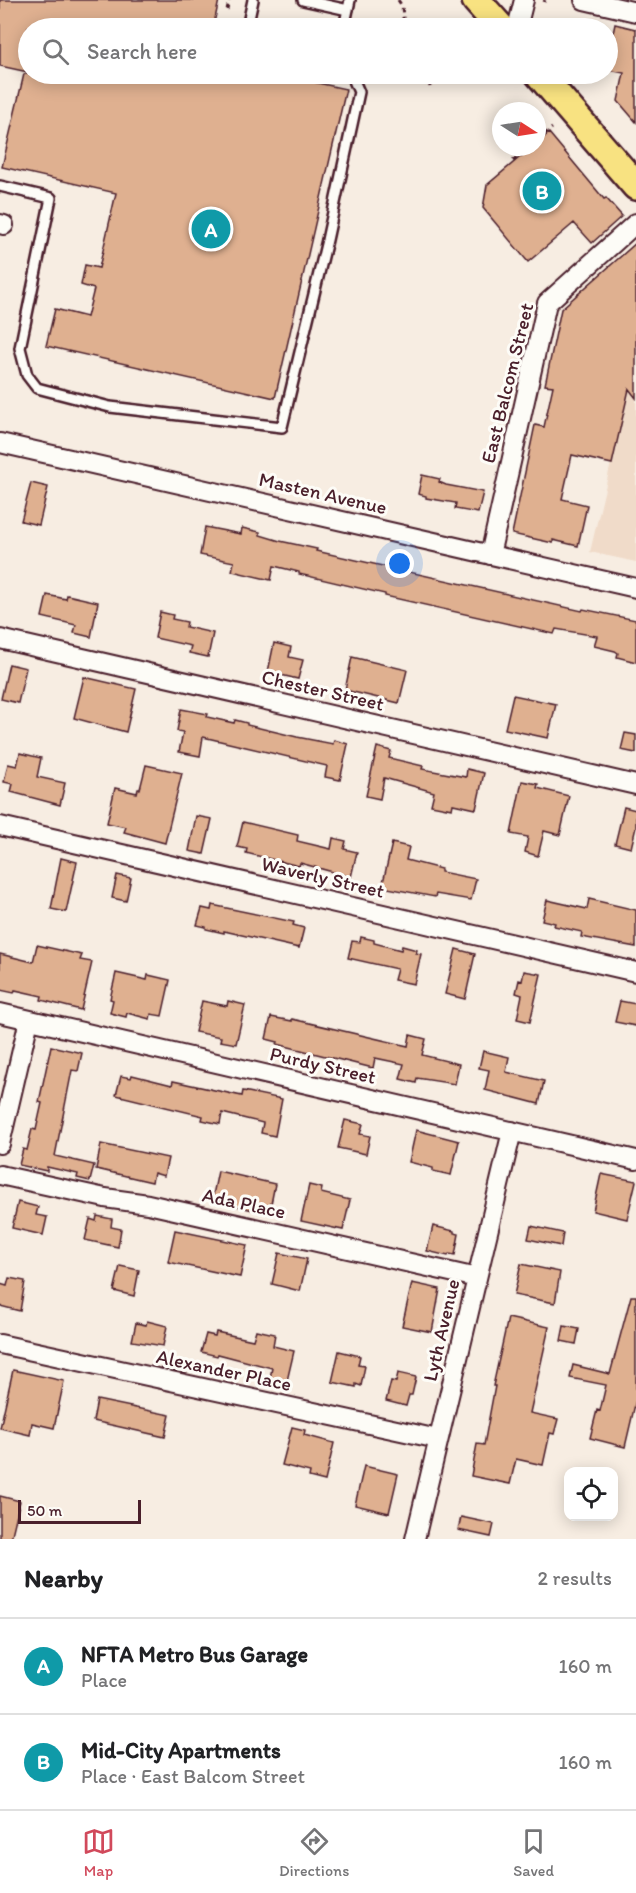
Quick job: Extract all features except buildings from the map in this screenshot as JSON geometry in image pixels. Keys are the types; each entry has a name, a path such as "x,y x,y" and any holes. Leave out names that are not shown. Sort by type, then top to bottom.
{"main road":[{"path":"476,0 492,18"},
{"path":"548,84 636,186"}],"street":[{"path":"520,18 524,0"},
{"path":"584,0 626,6"},
{"name":"East Balcom Street","path":"490,555 547,303 636,223"},
{"name":"Masten Avenue","path":"0,443 636,588"},
{"name":"Chester Street","path":"0,639 636,785"},
{"name":"Waverly Street","path":"0,826 636,972"},
{"name":"Purdy Street","path":"0,1013 636,1160"},
{"path":"0,1144 29,1020"},
{"name":"Lyth Avenue","path":"415,1539 512,1131"},
{"name":"Ada Place","path":"0,1175 105,1198 148,1204 477,1278"},
{"name":"Alexander Place","path":"0,1344 438,1439"}],"lane":[{"path":"250,18 254,0"},
{"path":"303,0 349,5"},
{"path":"0,186 51,198 20,348 27,375 37,388 110,406 282,427 327,240 359,92 356,84"}],"path":[{"path":"227,10 229,0"},
{"path":"398,0 402,6 403,18"},
{"path":"546,133 552,128"},
{"path":"513,161 518,156"}],"shaded area":[{"path":"636,381 636,562 590,552 629,387"}],"place":[{"name":"Mid-City Apartments","path":"542,191"},
{"name":"NFTA Metro Bus Garage","path":"211,229"}]}
